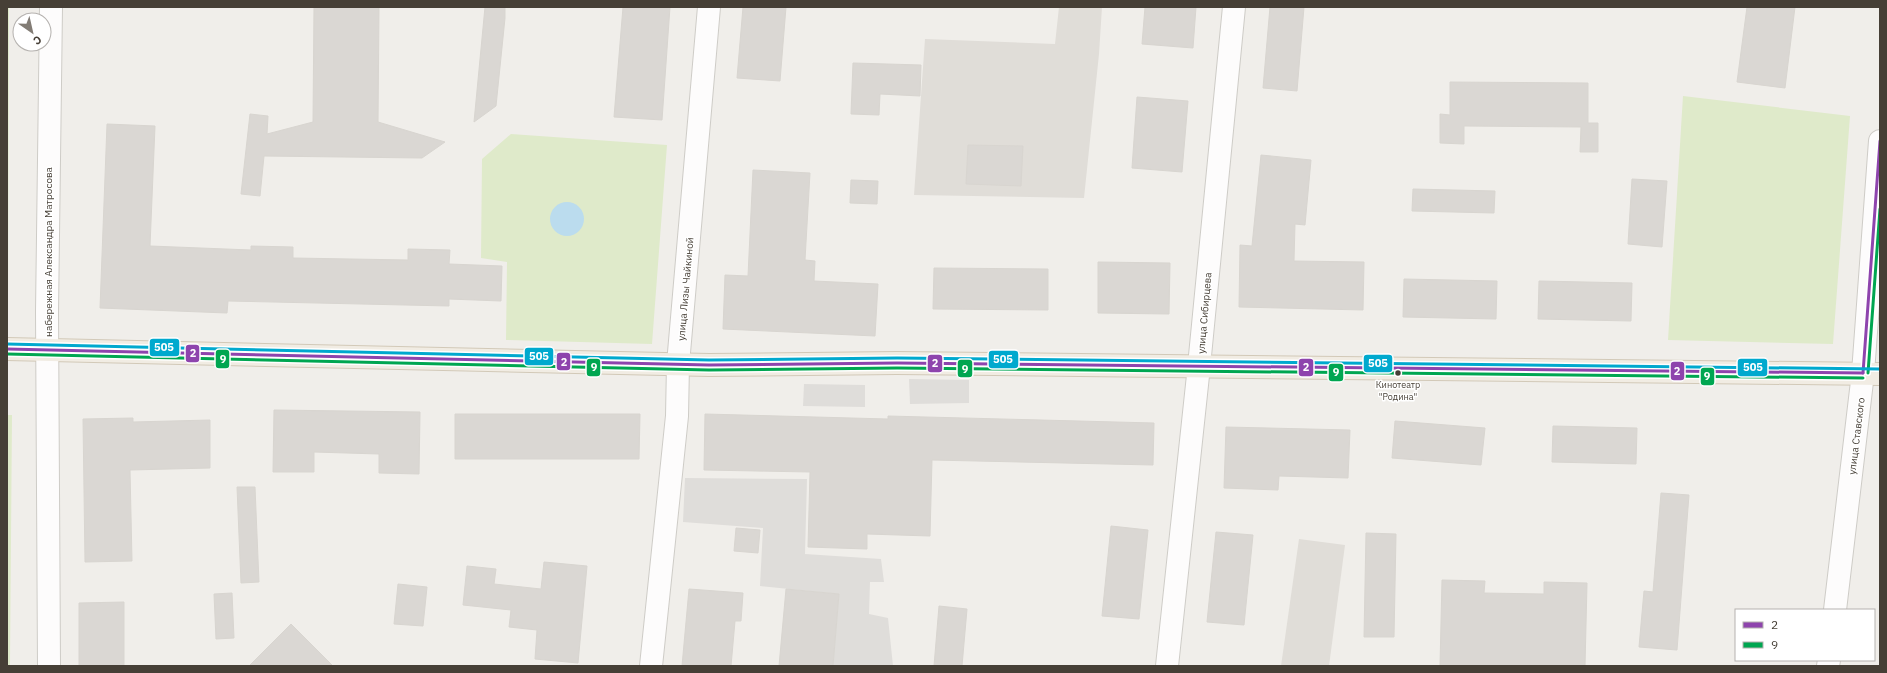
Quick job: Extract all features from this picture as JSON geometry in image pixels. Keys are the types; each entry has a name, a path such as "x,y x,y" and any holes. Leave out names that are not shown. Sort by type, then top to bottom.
{"main road":[{"path":"7,349 678,364 897,363 1872,373"}],"street":[{"name":"набережная Александра Матросова","path":"49,666 48,349 51,7"},
{"name":"улица Лизы Чайкиной","path":"651,666 677,416 678,364 709,7"},
{"name":"улица Сибирцева","path":"1167,666 1199,366 1234,7"},
{"name":"улица Ставского","path":"1835,609 1872,373 1880,141"}],"shaded area":[{"path":"1059,7 1102,7 1099,54 1084,198 914,195 925,39 1055,44"},
{"path":"909,379 969,380 969,403 910,404"},
{"path":"804,384 865,385 865,407 803,406"},
{"path":"685,478 807,479 805,554 881,559 884,582 870,582 869,614 888,618 893,666 833,666 839,594 760,586 763,528 683,522"},
{"path":"1299,539 1345,545 1329,666 1281,666"}],"green space":[{"path":"7,7 9,7 8,321 7,321"},
{"path":"1683,96 1850,116 1833,344 1668,340"},
{"path":"511,134 667,145 652,344 506,340 507,262 481,258 482,159"},
{"path":"7,415 12,415 10,666 7,666"}],"water":[{"path":"564,202 570,202 574,203 581,209 584,219 583,226 577,233 570,236 564,236 560,235 553,229 550,222 550,216 551,212 557,205"}],"building":[{"path":"314,7 379,7 378,122 445,142 422,158 264,156 260,196 241,194 250,114 268,116 267,134 313,122"},
{"path":"485,7 505,7 505,18 496,106 474,122"},
{"path":"623,7 670,7 662,120 614,117"},
{"path":"743,7 786,7 780,81 737,78"},
{"path":"1145,7 1196,7 1193,48 1142,44"},
{"path":"1270,7 1304,7 1297,91 1263,88"},
{"path":"1747,7 1795,7 1785,88 1737,82"},
{"path":"853,63 921,65 920,96 880,94 879,115 851,114"},
{"path":"1450,82 1588,83 1588,123 1598,123 1598,152 1580,152 1581,127 1464,126 1464,144 1440,143 1440,114 1450,115"},
{"path":"1137,97 1188,101 1182,172 1132,168"},
{"path":"107,124 155,126 150,246 251,250 251,246 293,247 293,258 408,260 408,249 450,250 449,264 502,266 501,301 449,299 449,306 228,301 227,313 100,308"},
{"path":"968,145 1023,146 1021,186 966,184"},
{"path":"1261,155 1311,160 1305,225 1295,224 1294,261 1364,262 1363,310 1239,307 1240,245 1252,246"},
{"path":"753,170 810,173 805,260 815,261 814,281 878,284 875,336 723,329 725,275 748,276"},
{"path":"1632,179 1667,181 1662,247 1628,244"},
{"path":"851,180 878,181 877,204 850,203"},
{"path":"1413,189 1495,191 1494,213 1412,211"},
{"path":"1098,262 1170,263 1169,314 1098,313"},
{"path":"934,268 1048,269 1048,310 933,309"},
{"path":"1404,279 1497,281 1496,319 1403,317"},
{"path":"1539,281 1632,283 1631,321 1538,319"},
{"path":"274,410 420,412 419,474 379,473 379,454 314,452 314,472 273,472"},
{"path":"455,414 640,414 639,459 455,459"},
{"path":"705,414 888,419 888,416 1154,423 1153,465 932,460 930,536 867,534 867,549 808,547 810,472 704,470"},
{"path":"133,418 133,422 210,420 210,468 130,470 132,561 85,562 83,419"},
{"path":"1395,421 1485,428 1481,465 1392,458"},
{"path":"1553,426 1637,428 1636,464 1552,462"},
{"path":"1226,427 1350,430 1348,478 1279,476 1278,490 1224,488"},
{"path":"237,487 255,487 259,582 241,583"},
{"path":"1661,493 1689,495 1677,650 1639,647 1644,591 1653,592"},
{"path":"1111,526 1148,530 1139,619 1102,616"},
{"path":"736,528 760,530 758,553 734,551"},
{"path":"1216,532 1253,535 1244,625 1207,622"},
{"path":"1366,533 1396,534 1394,637 1364,637"},
{"path":"544,562 587,566 578,663 535,659 537,630 509,627 511,610 463,605 467,566 496,569 494,584 541,589"},
{"path":"1442,580 1485,581 1484,593 1544,594 1544,582 1587,583 1585,666 1440,666"},
{"path":"398,584 427,587 423,626 394,624"},
{"path":"689,589 743,593 741,621 735,621 731,666 682,666"},
{"path":"786,589 839,594 833,666 779,666"},
{"path":"232,593 234,638 216,639 214,594"},
{"path":"124,602 124,666 79,666 79,603"},
{"path":"939,606 967,609 962,666 934,666"},
{"path":"291,624 333,666 249,666"}],"transit line":[{"name":"2","path":"1863,373 1880,141"},
{"name":"9","path":"1868,373 1880,209"},
{"name":"505","path":"7,344 709,360 897,358 1880,369"},
{"name":"2","path":"7,349 709,365 897,363 1863,373"},
{"name":"9","path":"7,354 709,370 897,368 1863,378"}],"place":[{"name":"Кинотеатр \"Родина\"","path":"1398,373"}]}
